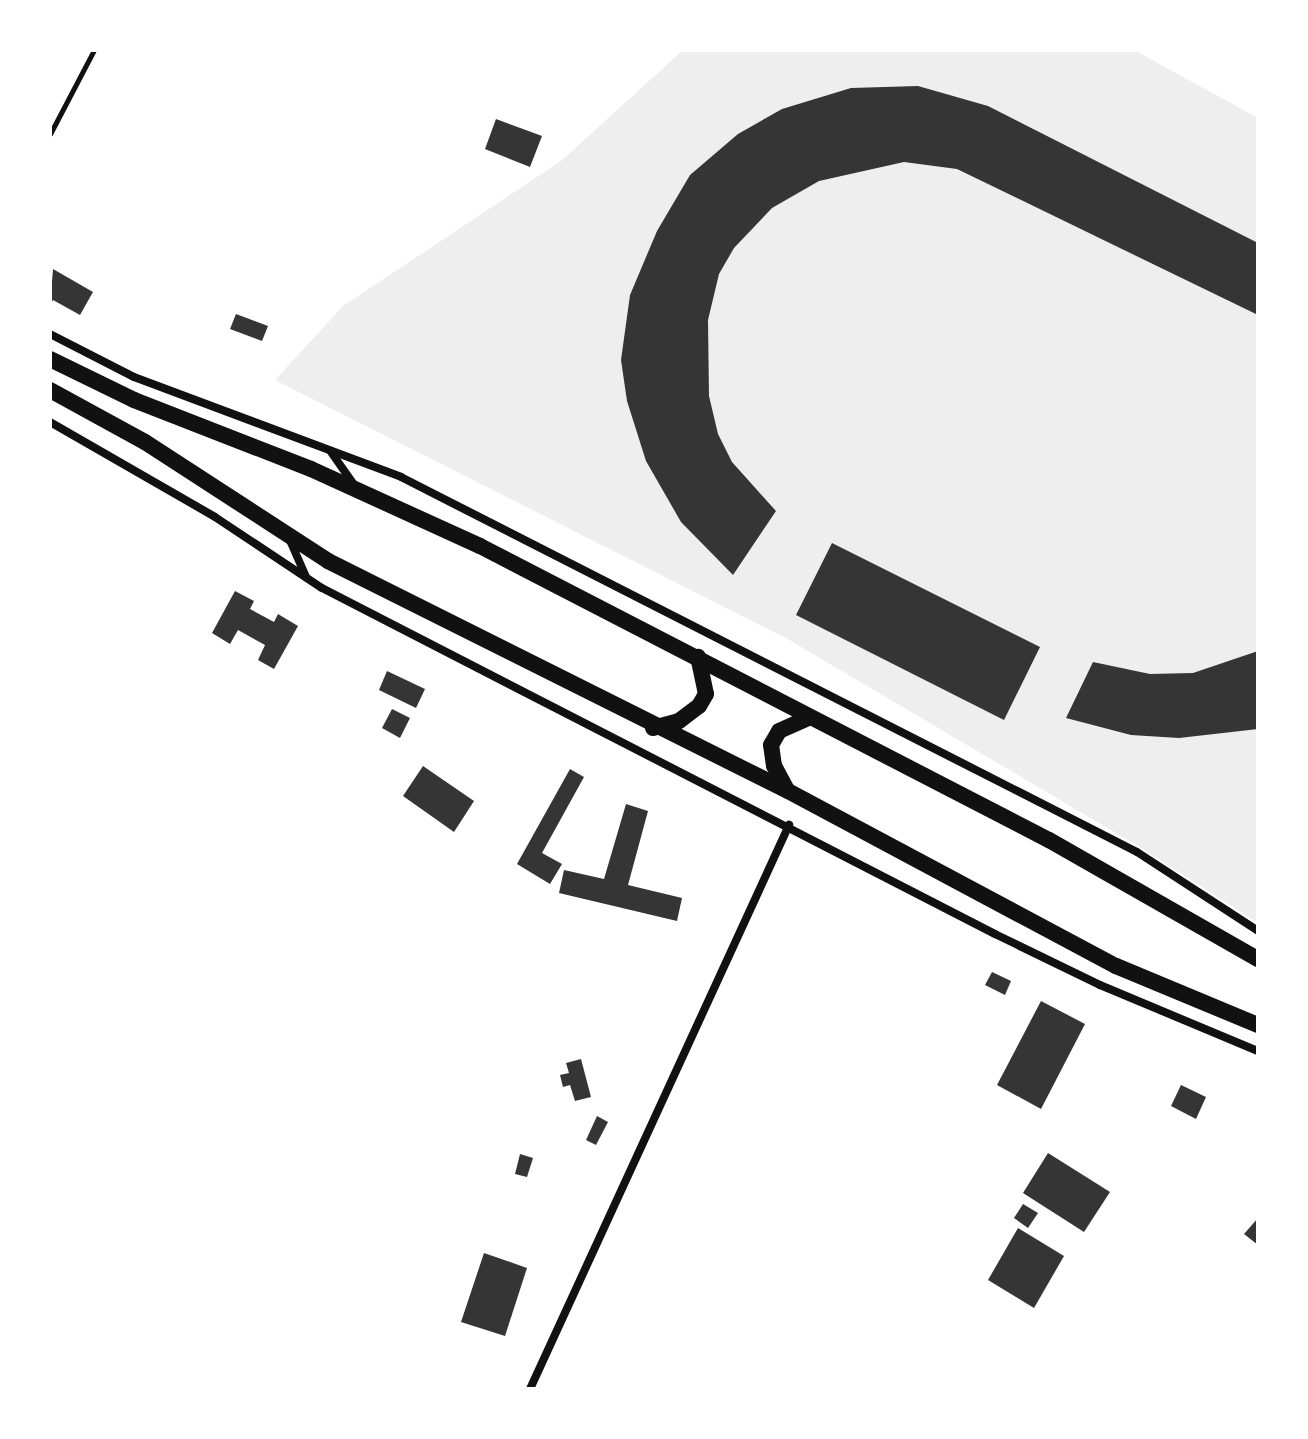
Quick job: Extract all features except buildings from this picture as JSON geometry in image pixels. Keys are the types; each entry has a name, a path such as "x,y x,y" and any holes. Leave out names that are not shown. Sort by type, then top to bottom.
{"highway":[{"path":"50,359 134,400 357,489 698,657 1049,840 1258,959"},
{"path":"50,390 145,442 328,561 653,728 788,791 1103,960 1258,1025"},
{"path":"653,728 679,721 699,706 706,694 698,657"},
{"path":"788,791 774,766 771,745 779,731 810,717"}],"street":[{"path":"50,334 134,377 401,477 1137,852 1258,931"},
{"path":"50,422 215,517 307,578 1100,985 1258,1051"},
{"path":"331,451 357,489"},
{"path":"288,534 307,578"},
{"path":"530,1389 789,825"}],"lane":[{"path":"50,134 94,50"}],"shaded area":[{"path":"683,50 1134,50 1258,118 1258,923 1138,846 786,638 275,380 343,306 561,161"}]}
